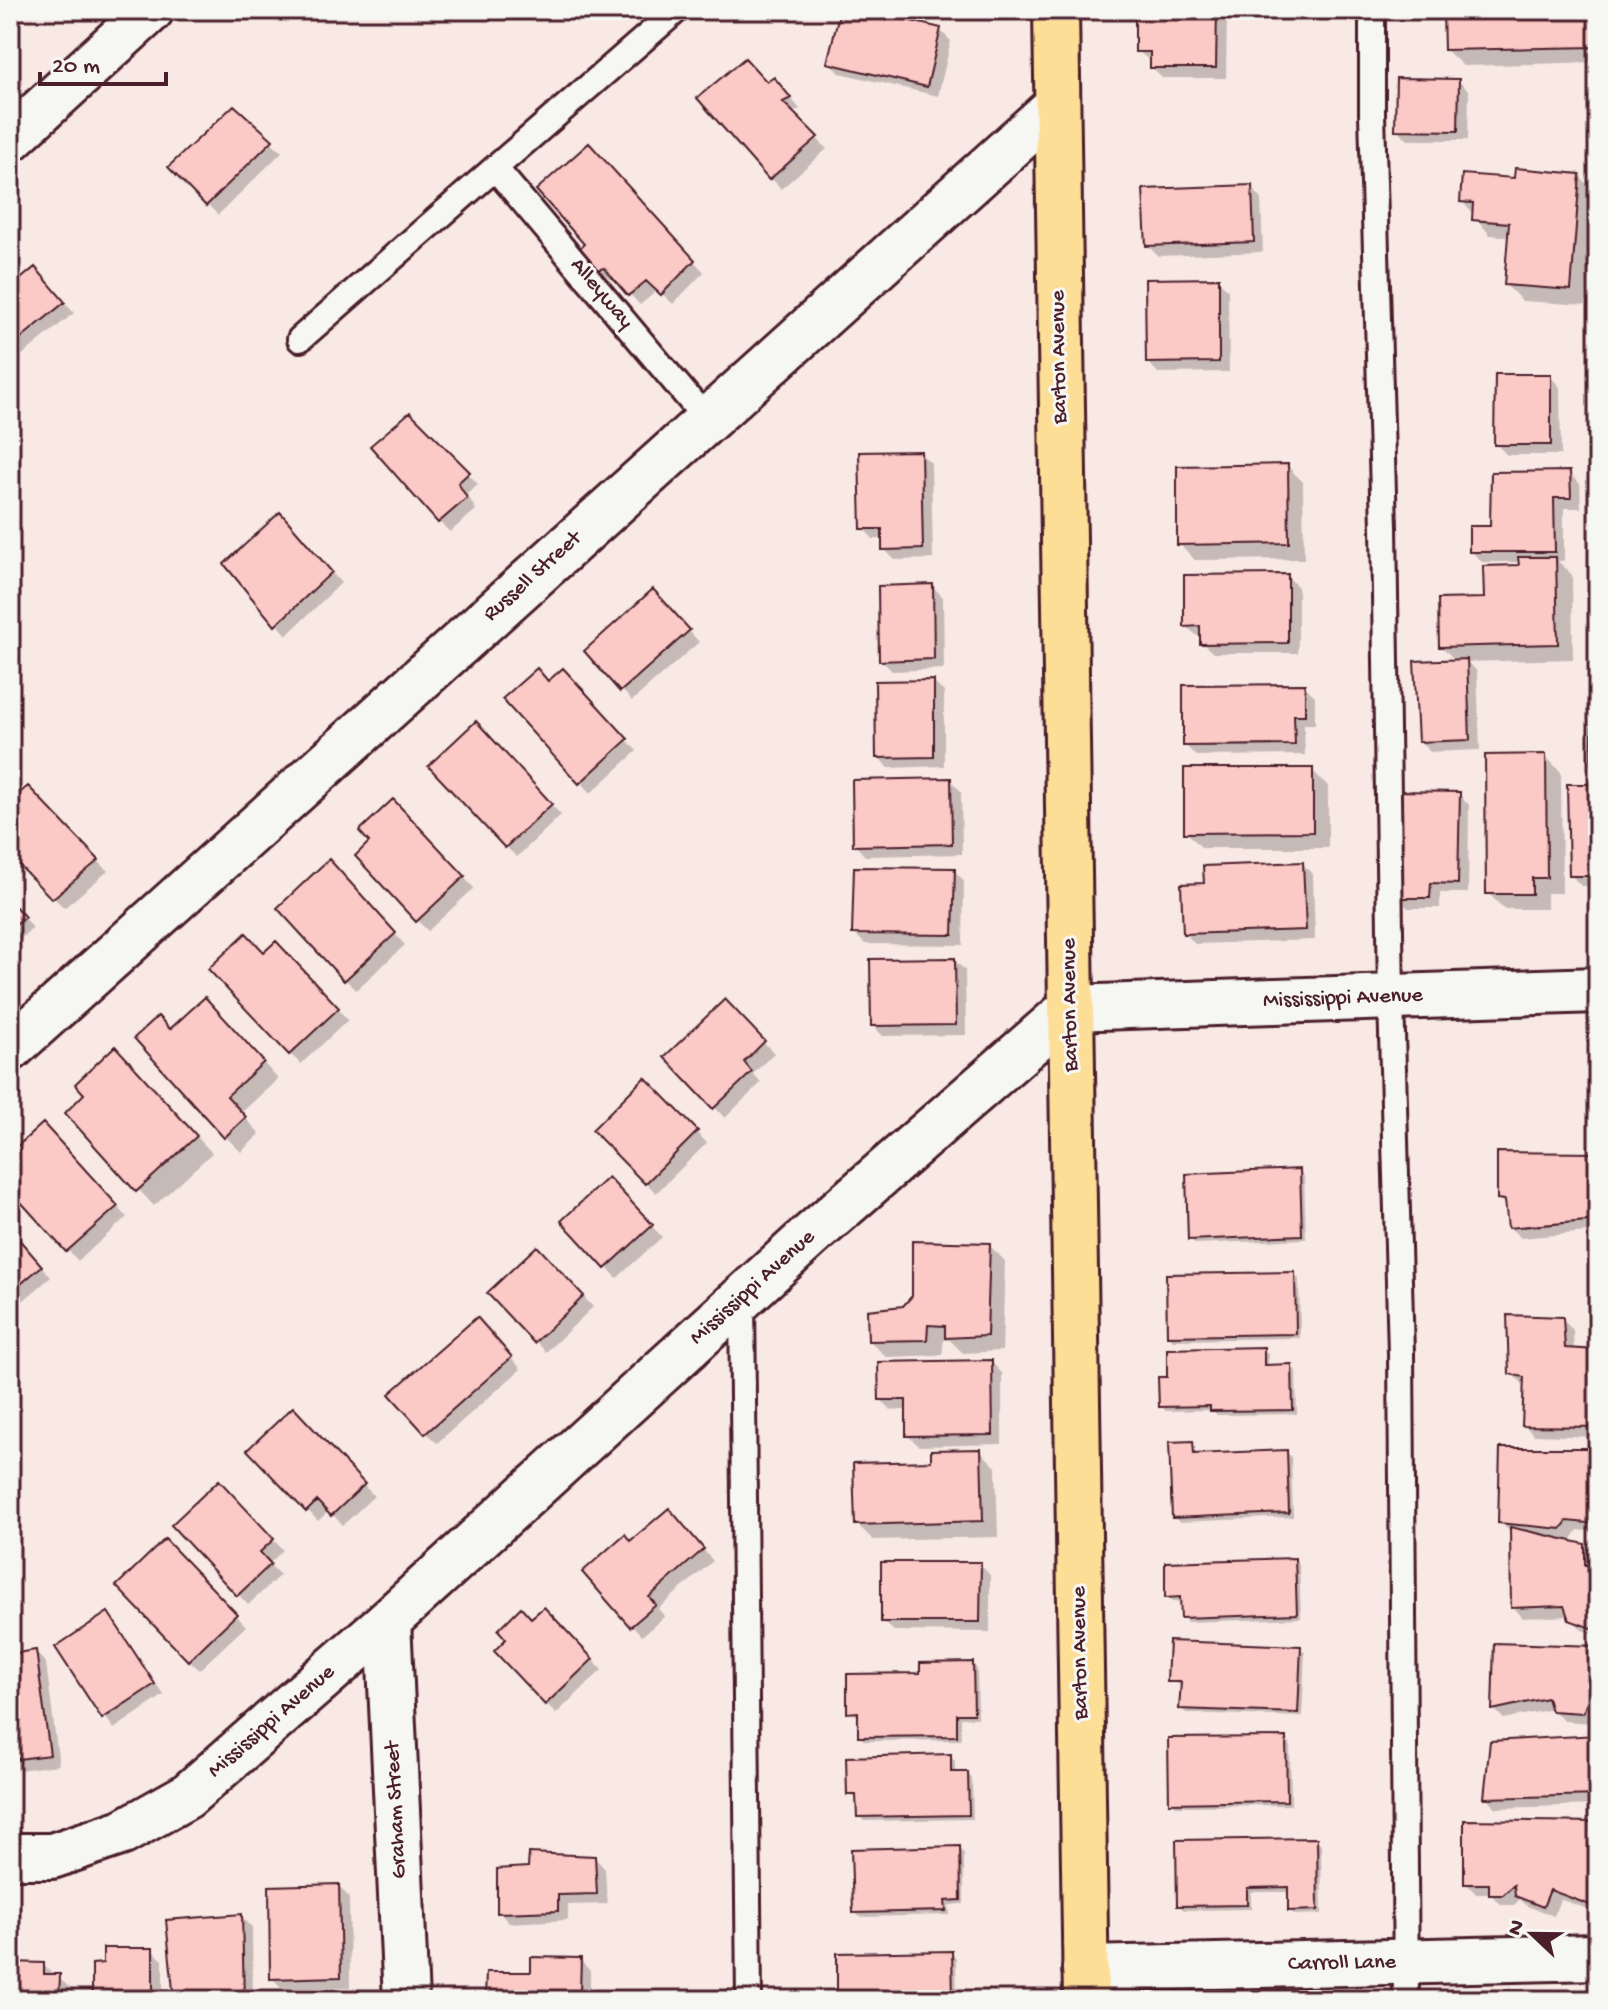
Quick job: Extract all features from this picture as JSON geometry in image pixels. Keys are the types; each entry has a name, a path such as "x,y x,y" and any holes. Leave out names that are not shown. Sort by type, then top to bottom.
{"main road":[{"name":"Barton Avenue","path":"1056,10 1086,1985"}],"street":[{"path":"10,139 151,10"},
{"name":"Russell Street","path":"10,1049 1057,105"},
{"name":"Mississippi Avenue","path":"10,1856 52,1856 123,1832 187,1796 388,1621 742,1299 1071,1008 1598,990"},
{"name":"Graham Street","path":"388,1621 406,2000"},
{"name":"Carroll Lane","path":"1086,1985 1405,1982 1598,1957"}],"lane":[{"path":"300,339 677,10"},
{"path":"1372,10 1401,1353 1405,1982"},
{"name":"Alleyway","path":"495,168 707,420"},
{"path":"742,1299 749,2000"}],"building":[{"path":"840,10 864,10 941,28 927,87 827,63"},
{"path":"1135,10 1217,10 1216,68 1150,68 1150,52 1135,52"},
{"path":"1443,10 1598,10 1598,47 1444,50"},
{"path":"745,58 767,82 774,77 791,98 783,102 818,137 769,180 697,98"},
{"path":"1396,78 1459,79 1458,131 1395,130"},
{"path":"234,105 273,140 206,206 168,167"},
{"path":"589,143 695,260 661,295 646,281 628,296 604,268 597,270 578,250 584,244 536,190"},
{"path":"1515,168 1580,174 1571,290 1504,285 1509,223 1472,220 1473,203 1460,202 1462,174 1514,178"},
{"path":"1252,185 1254,242 1146,246 1143,189"},
{"path":"35,267 65,302 10,347 10,288"},
{"path":"1219,278 1219,362 1146,363 1145,279"},
{"path":"1495,374 1551,374 1551,445 1494,445"},
{"path":"410,412 470,472 458,483 467,498 438,523 370,446"},
{"path":"921,451 923,549 882,550 882,529 861,529 859,452"},
{"path":"1288,464 1289,543 1177,545 1177,466"},
{"path":"1570,471 1571,498 1554,498 1555,552 1469,552 1469,526 1490,526 1491,472"},
{"path":"280,512 332,572 275,626 224,564"},
{"path":"1518,557 1556,557 1558,644 1439,647 1438,599 1484,598 1483,566 1519,565"},
{"path":"1288,574 1288,643 1200,644 1200,626 1184,627 1184,575"},
{"path":"933,584 934,659 879,661 878,586"},
{"path":"653,589 690,630 620,692 584,651"},
{"path":"1467,659 1470,740 1418,742 1414,661"},
{"path":"537,668 548,681 563,668 628,739 579,784 502,699"},
{"path":"934,680 934,757 876,758 875,681"},
{"path":"1305,684 1305,715 1294,715 1295,745 1183,746 1183,685"},
{"path":"1592,718 1598,718 1598,764 1591,764"},
{"path":"476,721 552,804 505,848 428,766"},
{"path":"1546,754 1547,878 1532,878 1532,894 1486,894 1485,755"},
{"path":"1184,768 1313,768 1313,832 1184,833"},
{"path":"951,778 952,844 853,846 852,780"},
{"path":"1567,784 1598,784 1598,891 1596,876 1569,876"},
{"path":"28,786 99,860 52,899 10,856 10,801"},
{"path":"1397,791 1460,792 1458,884 1431,883 1430,898 1396,898"},
{"path":"393,799 465,876 416,922 355,856 369,842 359,831"},
{"path":"329,859 396,933 344,981 277,908"},
{"path":"1303,862 1306,930 1183,934 1181,884 1204,883 1203,866"},
{"path":"854,867 955,868 953,935 852,934"},
{"path":"10,901 25,917 10,929"},
{"path":"246,933 264,952 276,941 339,1008 289,1055 208,969"},
{"path":"955,958 956,1025 871,1026 870,959"},
{"path":"205,997 264,1062 227,1096 246,1117 224,1138 134,1038 158,1016 170,1029"},
{"path":"725,999 765,1041 744,1062 752,1072 713,1109 664,1057"},
{"path":"115,1046 197,1136 136,1192 65,1113 84,1094 75,1084"},
{"path":"645,1077 698,1131 645,1184 592,1130"},
{"path":"43,1123 118,1206 66,1252 10,1190 10,1153"},
{"path":"1497,1152 1598,1153 1598,1220 1508,1228 1505,1200 1497,1199"},
{"path":"1300,1169 1302,1235 1188,1240 1186,1174"},
{"path":"608,1177 653,1225 605,1269 561,1221"},
{"path":"10,1229 42,1266 10,1293"},
{"path":"912,1241 990,1243 987,1336 945,1338 945,1326 928,1325 927,1340 868,1341 867,1310 903,1306 912,1296"},
{"path":"537,1246 584,1296 534,1343 487,1293"},
{"path":"1295,1272 1296,1334 1167,1336 1166,1274"},
{"path":"1507,1315 1563,1317 1565,1348 1598,1350 1598,1427 1522,1426 1524,1377 1509,1374"},
{"path":"477,1317 512,1357 425,1434 389,1394"},
{"path":"1264,1347 1264,1365 1292,1364 1293,1410 1210,1411 1210,1406 1159,1407 1158,1377 1167,1377 1167,1349"},
{"path":"992,1360 993,1435 906,1436 906,1400 879,1400 878,1362"},
{"path":"293,1407 365,1484 331,1516 317,1501 306,1512 247,1450"},
{"path":"1193,1441 1194,1454 1287,1450 1289,1513 1172,1518 1169,1442"},
{"path":"1500,1448 1598,1448 1598,1524 1567,1521 1561,1529 1498,1523"},
{"path":"981,1449 983,1521 855,1525 853,1463 931,1461 931,1450"},
{"path":"219,1480 274,1539 260,1552 271,1564 237,1596 171,1525"},
{"path":"669,1508 704,1549 649,1597 656,1605 630,1627 582,1572 625,1534 630,1541"},
{"path":"1510,1527 1585,1544 1585,1565 1598,1565 1598,1623 1591,1628 1569,1620 1564,1606 1511,1608"},
{"path":"165,1539 237,1614 188,1661 116,1586"},
{"path":"1295,1558 1297,1614 1181,1618 1180,1597 1165,1598 1165,1562"},
{"path":"881,1562 981,1562 980,1622 881,1622"},
{"path":"521,1607 531,1618 544,1607 593,1659 545,1705 494,1651 506,1639 498,1630"},
{"path":"108,1612 155,1684 102,1719 55,1647"},
{"path":"1169,1641 1301,1646 1298,1713 1179,1709 1181,1682 1167,1682"},
{"path":"1494,1643 1598,1646 1598,1691 1591,1691 1583,1713 1551,1711 1547,1698 1492,1710"},
{"path":"36,1650 50,1755 10,1760 10,1654"},
{"path":"973,1662 974,1714 957,1714 957,1736 858,1737 858,1712 847,1713 847,1674 920,1673 920,1663"},
{"path":"1598,1735 1598,1795 1484,1798 1490,1741"},
{"path":"1286,1737 1287,1801 1169,1803 1168,1738"},
{"path":"951,1754 951,1772 968,1772 969,1815 857,1817 856,1795 847,1795 846,1757"},
{"path":"1464,1820 1598,1822 1598,1908 1550,1890 1543,1907 1515,1896 1514,1885 1503,1895 1489,1895 1489,1884 1464,1884"},
{"path":"1317,1838 1318,1910 1288,1911 1288,1887 1247,1888 1247,1905 1177,1906 1176,1840"},
{"path":"960,1846 961,1900 945,1901 946,1911 853,1913 851,1849"},
{"path":"529,1853 595,1856 597,1894 558,1895 558,1911 497,1913 497,1869 528,1867"},
{"path":"339,1884 341,1977 270,1979 269,1886"},
{"path":"242,1914 244,1999 174,2000 166,1920"},
{"path":"103,1948 153,1948 153,2000 92,2000 92,1964 103,1963"},
{"path":"952,1951 953,2000 837,2000 837,1953"},
{"path":"531,1957 581,1958 580,1992 599,1992 599,2000 485,2000 486,1972 531,1972"},
{"path":"10,1962 44,1963 44,1974 60,1974 59,2000 10,2000"},
{"path":"1503,1992 1503,2000 1460,2000 1460,1997"}]}
